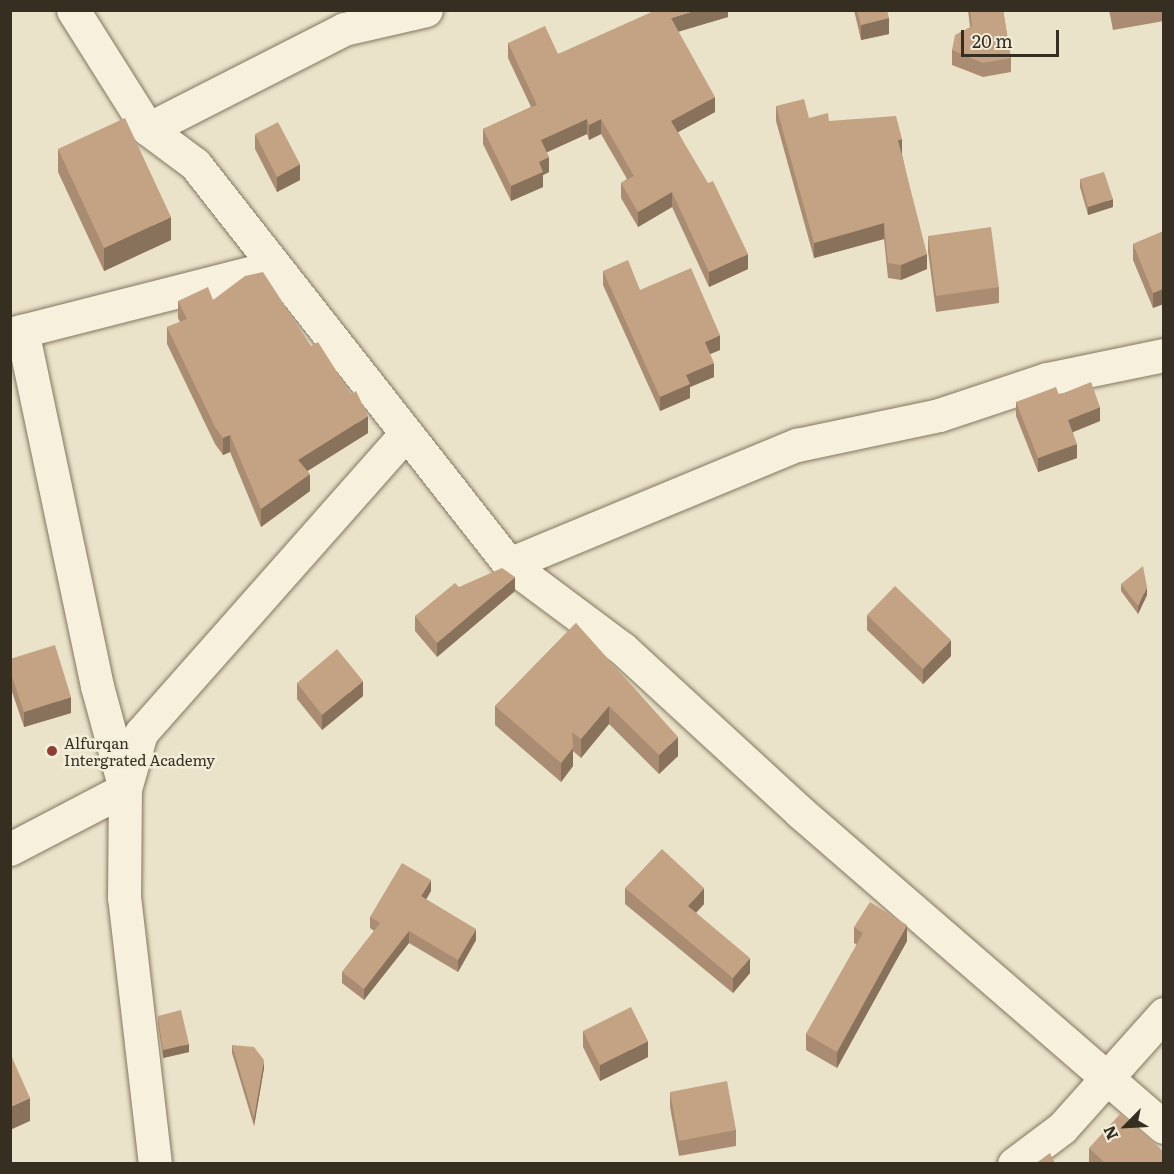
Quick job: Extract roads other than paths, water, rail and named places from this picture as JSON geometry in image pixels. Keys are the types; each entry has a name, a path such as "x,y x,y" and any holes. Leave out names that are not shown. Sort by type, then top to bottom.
{"street":[{"path":"73,10 148,129 195,164 404,436 509,564 623,649 800,812 1164,1127"},
{"path":"148,129 344,29 426,10"},
{"path":"125,789 97,686 16,332 273,267"},
{"path":"509,564 797,445 939,415 1047,379 1164,355"},
{"path":"155,1164 124,898 125,789 141,733 404,436"},
{"path":"10,849 125,789"},
{"path":"1014,1164 1062,1128 1164,1014"}],"place":[{"name":"Alfurqan Intergrated Academy","path":"52,751"}]}
